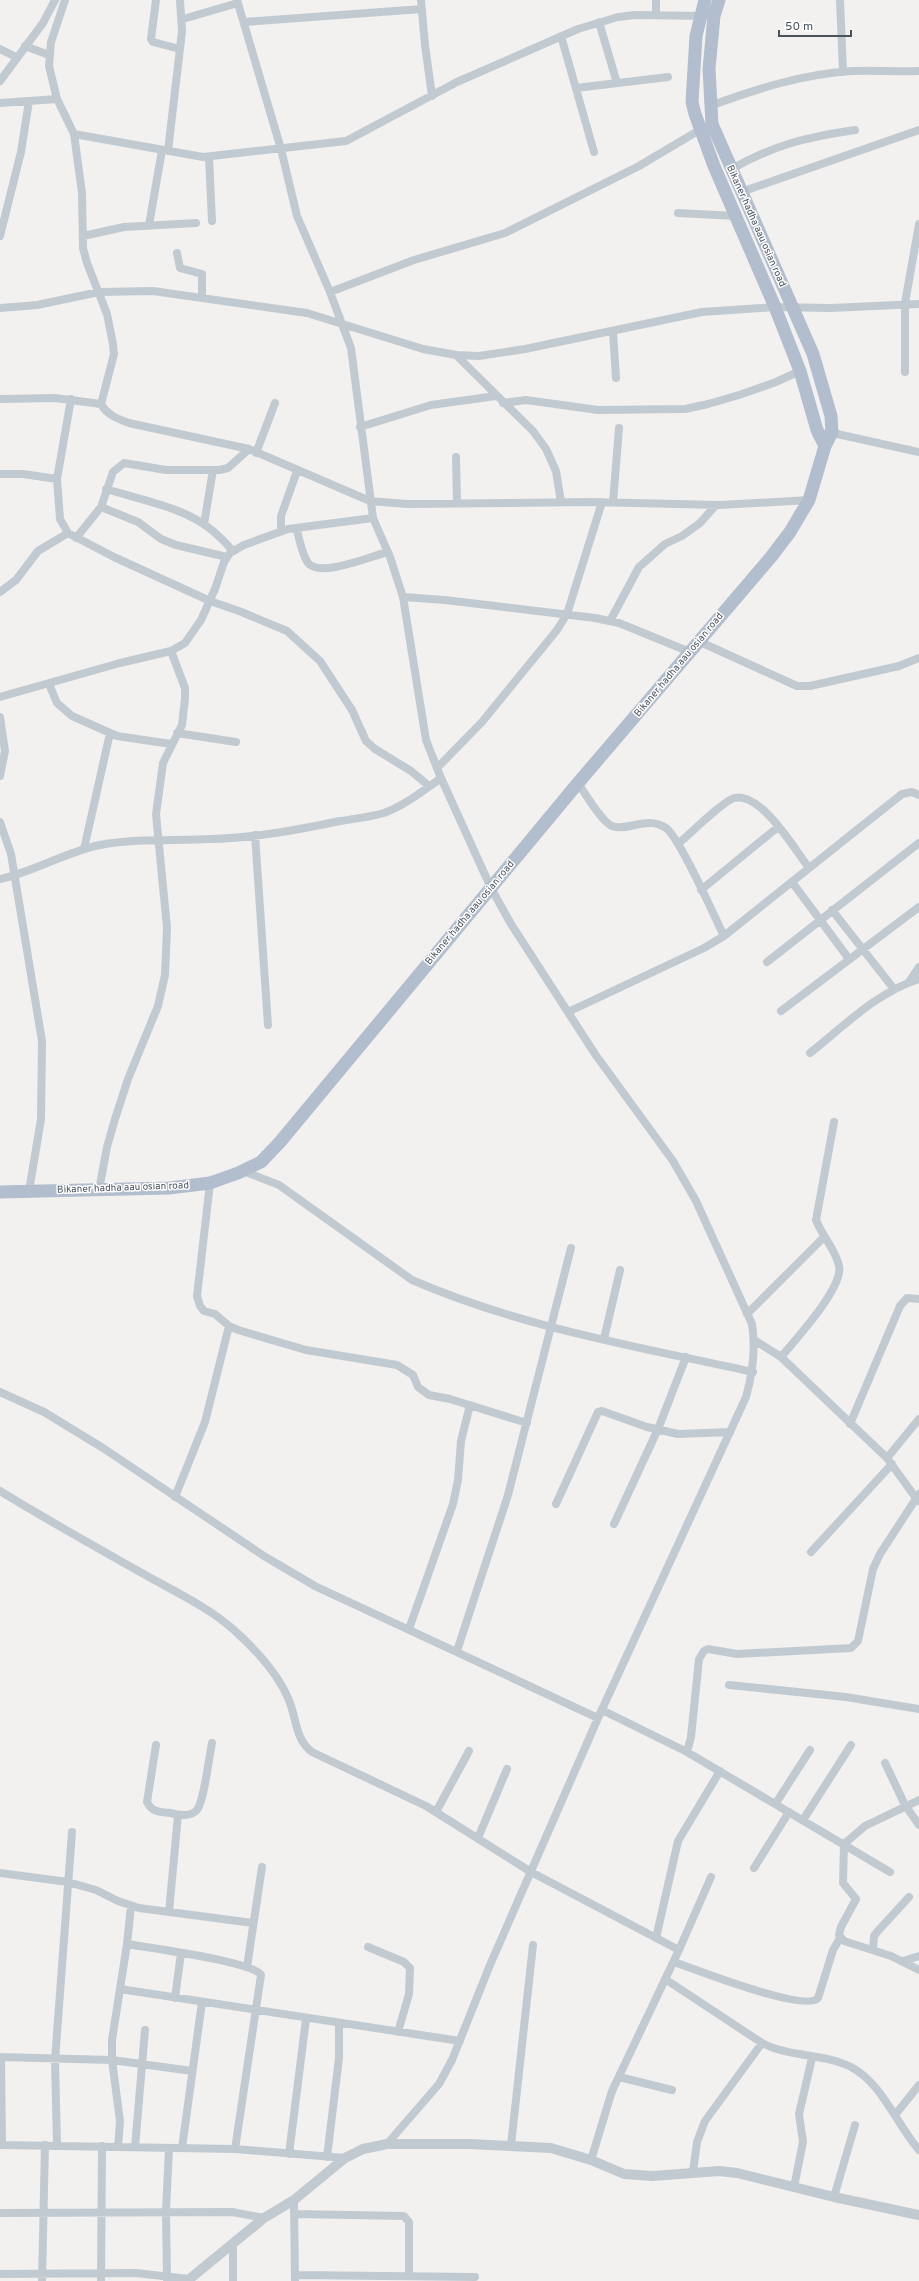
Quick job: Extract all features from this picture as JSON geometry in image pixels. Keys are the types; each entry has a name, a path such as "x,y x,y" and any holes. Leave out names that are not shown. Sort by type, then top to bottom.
{"main road":[{"name":"Bikaner hadha aau osian road","path":"704,0 708,16 710,106 706,127 736,216 775,307 800,371 817,430 825,446"},
{"name":"Bikaner hadha aau osian road","path":"0,1192 169,1188 210,1183 261,1162 280,1142 578,783 785,538 809,500 825,446 832,432 827,397 793,307 741,192 692,102 696,36 718,0"}],"street":[{"path":"0,81 24,46 43,23 55,0"},
{"path":"64,0 51,42 49,55 52,85 74,134 82,194 83,236 87,263 110,323 114,354 101,404 104,410 115,418 129,423 253,451 370,501 407,504 613,502 716,505 809,500"},
{"path":"156,0 151,39 153,42 180,49"},
{"path":"148,225 165,151 180,49 183,19 180,0"},
{"path":"656,0 656,15"},
{"path":"840,0 843,72"},
{"path":"183,19 238,1 281,149 297,216 343,325 354,364 360,427 373,518 388,552 403,597 426,740 441,778 491,888 511,924 595,1054 673,1161 696,1201 752,1324 754,1340 753,1372 746,1397 598,1718 490,1965 460,2041 439,2084 387,2144"},
{"path":"244,22 421,4 432,96"},
{"path":"74,134 190,156 209,157 346,141 457,82 561,36 599,22 618,17 656,15 708,16"},
{"path":"599,22 617,83"},
{"path":"561,36 594,152"},
{"path":"24,46 49,55"},
{"path":"0,49 16,57"},
{"path":"710,106 787,81 843,72 919,71"},
{"path":"576,88 668,76"},
{"path":"0,103 57,99"},
{"path":"0,236 21,152 28,101"},
{"path":"330,292 414,260 505,232 639,166 706,127"},
{"path":"730,170 785,144 806,138 855,130"},
{"path":"741,192 919,130"},
{"path":"209,157 212,221"},
{"path":"678,213 736,216"},
{"path":"83,236 124,227 196,223"},
{"path":"905,372 905,303 919,224"},
{"path":"177,253 180,268 202,274 202,297"},
{"path":"0,308 37,306 99,292 153,291 307,313 423,349 456,356 479,356 526,350 702,312 775,307 831,308 905,303 919,304"},
{"path":"613,332 616,378"},
{"path":"456,356 533,431 546,449 556,471 561,502"},
{"path":"503,403 526,400 598,410 685,409 739,395 776,382 800,371"},
{"path":"360,427 431,405 496,396"},
{"path":"0,399 40,397 71,399 101,404"},
{"path":"71,399 57,479 60,519 68,533 210,601 275,625 287,631 320,661 352,710 366,741 375,749 411,771 429,786"},
{"path":"76,538 101,507 113,472 124,463 166,470 213,470 228,468 253,451 276,403"},
{"path":"613,502 619,428"},
{"path":"817,430 832,432 919,452"},
{"path":"456,457 457,503"},
{"path":"204,524 213,470"},
{"path":"281,530 281,516 297,471"},
{"path":"0,474 22,474 57,479"},
{"path":"106,490 173,510 204,524 214,531 230,554"},
{"path":"437,768 482,722 558,630 567,614 602,502"},
{"path":"610,621 639,567 665,544 682,536 700,523 716,505"},
{"path":"101,507 138,522 162,539 176,545 230,554 281,530 373,518"},
{"path":"296,528 309,564 322,570 388,552"},
{"path":"0,592 16,580 38,551 68,533"},
{"path":"0,697 120,663 171,651 184,643 200,620 210,601 230,554"},
{"path":"403,597 567,614 610,621 694,646 797,686 810,686 892,667 919,658"},
{"path":"99,1190 107,1147 115,1119 128,1079 158,1006 164,975 167,928 160,840 156,814 158,790 163,763 184,714 185,688 171,651"},
{"path":"50,684 57,704 62,710 110,733 171,744"},
{"path":"0,717 5,750 0,776"},
{"path":"84,849 110,733"},
{"path":"177,733 236,742"},
{"path":"0,879 15,876 84,849 139,840 211,839 254,835 287,831 384,813 413,798 441,778"},
{"path":"578,783 611,825 620,828 645,823 660,824 667,829 678,844 724,936"},
{"path":"568,1012 704,948 724,936 902,794 912,792 919,795"},
{"path":"678,844 733,798 741,797 756,803 768,813 809,868"},
{"path":"0,822 11,854 42,1041 41,1119 29,1191"},
{"path":"701,890 778,827"},
{"path":"254,835 268,1025"},
{"path":"767,962 919,843"},
{"path":"792,882 849,959"},
{"path":"781,1011 919,907"},
{"path":"832,910 894,989"},
{"path":"909,982 919,967"},
{"path":"810,1053 873,1003 894,989 919,979"},
{"path":"781,1357 809,1323 837,1284 840,1275 839,1265 816,1220 834,1122"},
{"path":"243,1170 279,1185 412,1280 474,1304 551,1326 753,1372"},
{"path":"210,1183 197,1296 200,1306 204,1311 222,1318 229,1326 306,1350 397,1365 413,1375 422,1392 527,1423"},
{"path":"747,1314 824,1237"},
{"path":"457,1651 504,1507 527,1423 571,1248"},
{"path":"604,1339 620,1270"},
{"path":"850,1424 900,1306 907,1298 919,1299"},
{"path":"175,1497 205,1422 229,1326"},
{"path":"687,1752 691,1738 700,1659 704,1651 708,1649 737,1654 851,1648 855,1646 858,1641 873,1569 880,1554 918,1498 890,1461 781,1357 754,1340"},
{"path":"614,1524 658,1429 686,1357"},
{"path":"0,1392 44,1412 97,1444 264,1556 315,1586 598,1718"},
{"path":"409,1629 453,1504 458,1480 461,1441 470,1405"},
{"path":"556,1504 598,1412 602,1411 678,1434 730,1432"},
{"path":"811,1552 890,1461 919,1419"},
{"path":"0,1491 167,1587 232,1628 257,1653 280,1683 288,1698 300,1738 305,1746 312,1752 436,1812 531,1872 679,1950"},
{"path":"729,1685 846,1697 919,1709"},
{"path":"602,1710 687,1752 776,1803 890,1872"},
{"path":"156,1745 146,1802 149,1808 155,1811 178,1815 190,1814 196,1810 201,1801 212,1743"},
{"path":"803,1820 851,1745"},
{"path":"776,1803 810,1750"},
{"path":"436,1812 469,1751"},
{"path":"885,1763 905,1805 919,1825"},
{"path":"478,1838 507,1769"},
{"path":"656,1938 678,1841 720,1771"},
{"path":"674,1962 773,1996 811,2002 818,1998 833,1950 840,1938 841,1927 856,1899 843,1883 844,1844 865,1826 905,1805 919,1800"},
{"path":"754,1868 789,1812"},
{"path":"169,1912 178,1815"},
{"path":"57,2145 55,2060 72,1832"},
{"path":"247,1967 262,1867"},
{"path":"0,1872 68,1882 96,1890 131,1906 253,1923"},
{"path":"591,2160 619,2077 674,1962 711,1877"},
{"path":"873,1950 874,1936 909,1897"},
{"path":"118,2147 119,2112 112,2060 114,2023 127,1944 131,1906"},
{"path":"840,1938 903,1961 919,1970"},
{"path":"127,1944 181,1953 253,1968 262,1975 235,2150"},
{"path":"511,2145 533,1946"},
{"path":"368,1947 404,1962 410,1968 409,1994 398,2032"},
{"path":"175,1998 181,1953"},
{"path":"903,1961 919,1956"},
{"path":"666,1979 762,2043 782,2052 836,2062 851,2067 862,2075 878,2092 919,2150"},
{"path":"120,1989 306,2019 460,2041"},
{"path":"182,2148 202,2002"},
{"path":"289,2154 306,2019"},
{"path":"327,2157 339,2058 339,2024"},
{"path":"134,2147 144,2030"},
{"path":"693,2172 698,2142 703,2125 762,2043"},
{"path":"192,2071 112,2060 55,2060 0,2057 1,2145 235,2150 345,2158"},
{"path":"794,2186 804,2142 799,2114 812,2058"},
{"path":"619,2077 672,2090"},
{"path":"895,2115 919,2085"},
{"path":"834,2197 855,2125"},
{"path":"0,2274 42,2277 101,2277 188,2280 233,2245 264,2218 294,2200 345,2158 363,2149 387,2144 511,2145 551,2148 591,2160 610,2170 634,2176 719,2171 737,2173 834,2197 919,2215"},
{"path":"42,2277 45,2145"},
{"path":"101,2277 102,2146"},
{"path":"167,2279 166,2211 169,2148"},
{"path":"294,2200 295,2278 408,2275 475,2277"},
{"path":"0,2213 43,2214 166,2211 232,2212 264,2218"},
{"path":"294,2214 404,2216 409,2222 408,2275"},
{"path":"232,2281 233,2245"}]}
